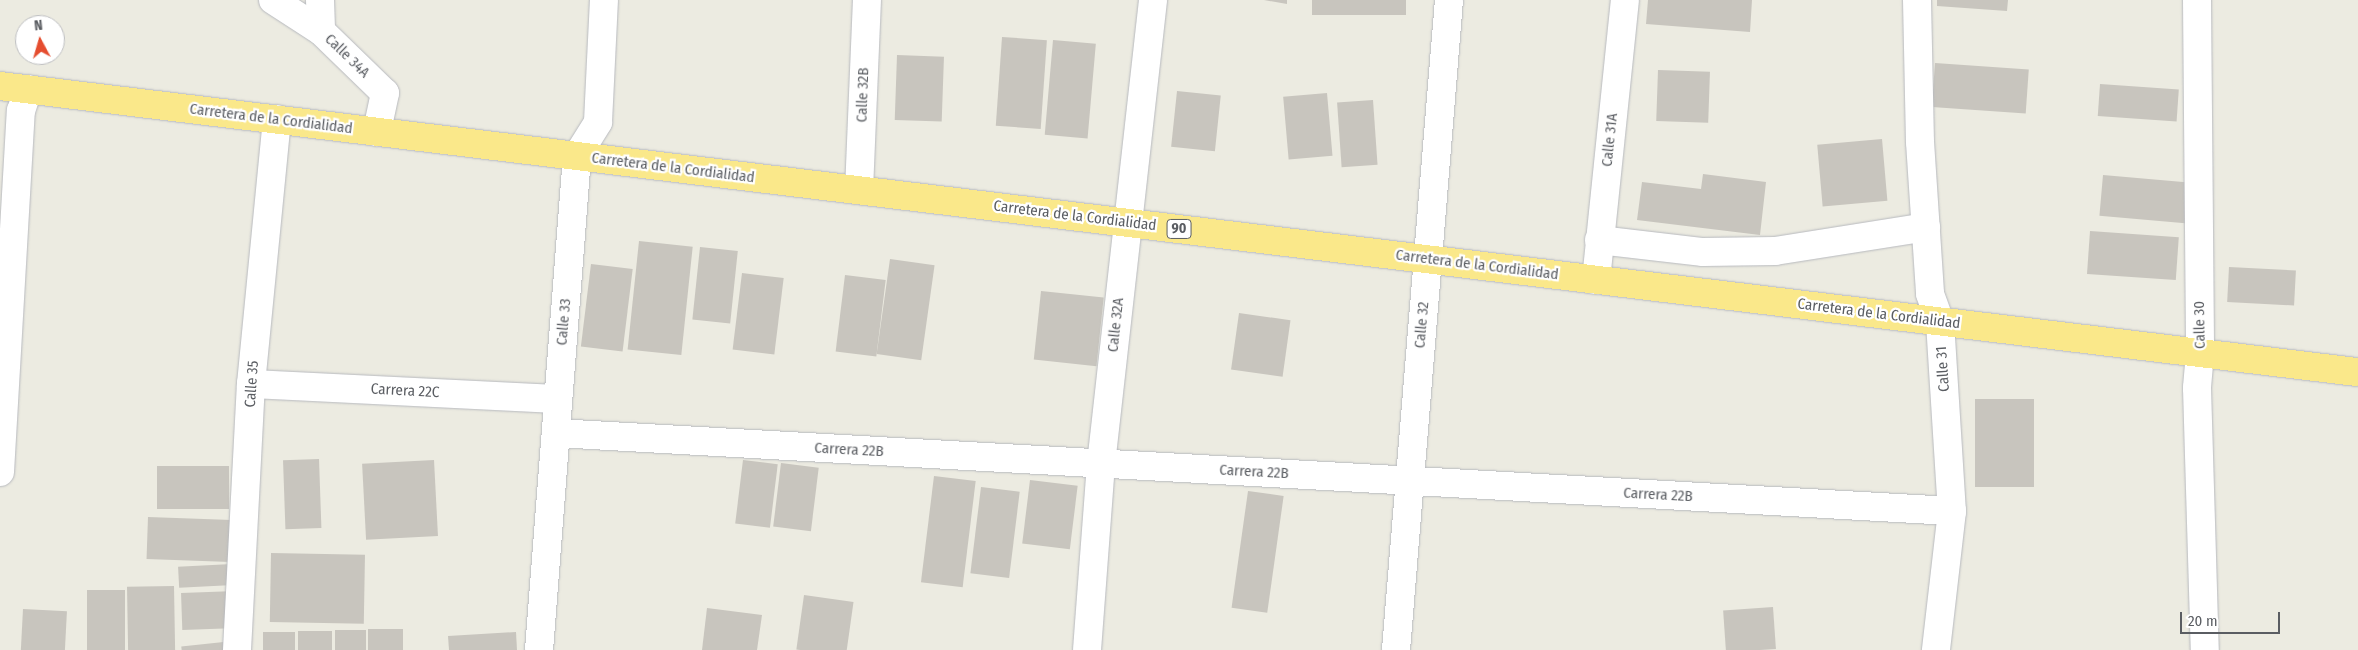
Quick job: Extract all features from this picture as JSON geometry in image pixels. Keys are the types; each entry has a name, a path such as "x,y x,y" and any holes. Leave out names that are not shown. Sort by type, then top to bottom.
{"highway":[{"name":"Carretera de la Cordialidad","path":"0,86 2358,372"}],"street":[{"name":"Calle 34A","path":"273,0 321,30 386,92 378,132"},
{"path":"320,0 321,30"},
{"name":"Calle 33","path":"539,650 577,156 598,122 604,0"},
{"name":"Calle 32B","path":"859,190 867,0"},
{"name":"Calle 32A","path":"1087,650 1101,464 1153,0"},
{"name":"Calle 32","path":"1396,650 1449,0"},
{"name":"Calle 31A","path":"1596,280 1625,0"},
{"name":"Calle 31","path":"1918,0 1917,86 1930,294 1940,322 1952,511 1936,650"},
{"name":"Calle 30","path":"2197,0 2200,353 2197,388 2205,650"},
{"path":"0,472 21,111 28,89"},
{"name":"Calle 35","path":"237,650 251,384 277,120"},
{"path":"1599,240 1703,252 1775,251 1926,227"},
{"name":"Carrera 22C","path":"251,384 558,399"},
{"name":"Carrera 22B","path":"556,433 1952,511"}],"building":[{"path":"1264,0 1287,0 1287,4"},
{"path":"1312,0 1406,0 1406,15 1312,15"},
{"path":"1648,0 1752,0 1750,32 1646,24"},
{"path":"1937,0 2008,0 2007,11 1937,6"},
{"path":"1002,37 1047,40 1041,129 996,126"},
{"path":"1053,40 1096,44 1088,138 1045,135"},
{"path":"897,55 944,57 942,122 895,120"},
{"path":"1935,63 2029,70 2026,113 1932,107"},
{"path":"1658,70 1710,72 1708,123 1656,121"},
{"path":"2100,84 2179,90 2177,121 2098,116"},
{"path":"1177,91 1221,96 1215,151 1171,147"},
{"path":"1327,93 1332,156 1289,160 1283,97"},
{"path":"1373,100 1378,165 1342,167 1337,103"},
{"path":"1882,139 1887,201 1823,206 1817,145"},
{"path":"1703,174 1766,182 1760,235 1637,220 1642,182 1701,189"},
{"path":"2103,175 2189,182 2185,223 2099,216"},
{"path":"2090,231 2179,237 2176,280 2087,274"},
{"path":"639,241 693,247 681,355 628,349"},
{"path":"700,247 738,251 730,324 692,320"},
{"path":"890,259 935,265 921,360 877,354"},
{"path":"591,264 633,269 623,351 581,346"},
{"path":"2229,267 2296,271 2294,305 2227,302"},
{"path":"742,273 784,278 774,355 733,349"},
{"path":"845,275 886,280 876,356 836,351"},
{"path":"1041,291 1104,298 1096,366 1034,360"},
{"path":"1239,313 1290,320 1283,377 1231,369"},
{"path":"1975,399 2034,399 2034,487 1975,487"},
{"path":"319,459 321,528 285,529 283,460"},
{"path":"434,460 438,536 366,540 362,464"},
{"path":"743,460 778,464 770,528 735,524"},
{"path":"781,463 819,468 811,531 773,527"},
{"path":"157,466 229,466 229,509 157,509"},
{"path":"934,476 976,481 963,587 921,582"},
{"path":"1030,480 1078,486 1070,549 1022,544"},
{"path":"981,487 1020,492 1009,578 970,573"},
{"path":"1248,491 1284,496 1267,613 1232,608"},
{"path":"148,517 232,520 230,562 147,559"},
{"path":"271,553 365,555 364,624 270,622"},
{"path":"232,564 233,585 179,588 178,567"},
{"path":"174,586 175,650 128,650 127,587"},
{"path":"87,590 125,590 125,650 87,650"},
{"path":"236,591 237,628 182,630 181,593"},
{"path":"804,595 854,602 847,650 796,649"},
{"path":"1773,607 1776,649 1726,650 1723,610"},
{"path":"707,608 762,615 757,650 702,650"},
{"path":"23,609 67,611 65,650 21,650"},
{"path":"368,629 403,629 403,650 368,650"},
{"path":"335,630 366,630 366,650 335,650"},
{"path":"298,631 332,631 332,650 298,650"},
{"path":"263,632 295,632 295,650 263,650"},
{"path":"516,632 517,650 449,650 448,636"},
{"path":"233,641 234,650 182,650 181,646"}]}
